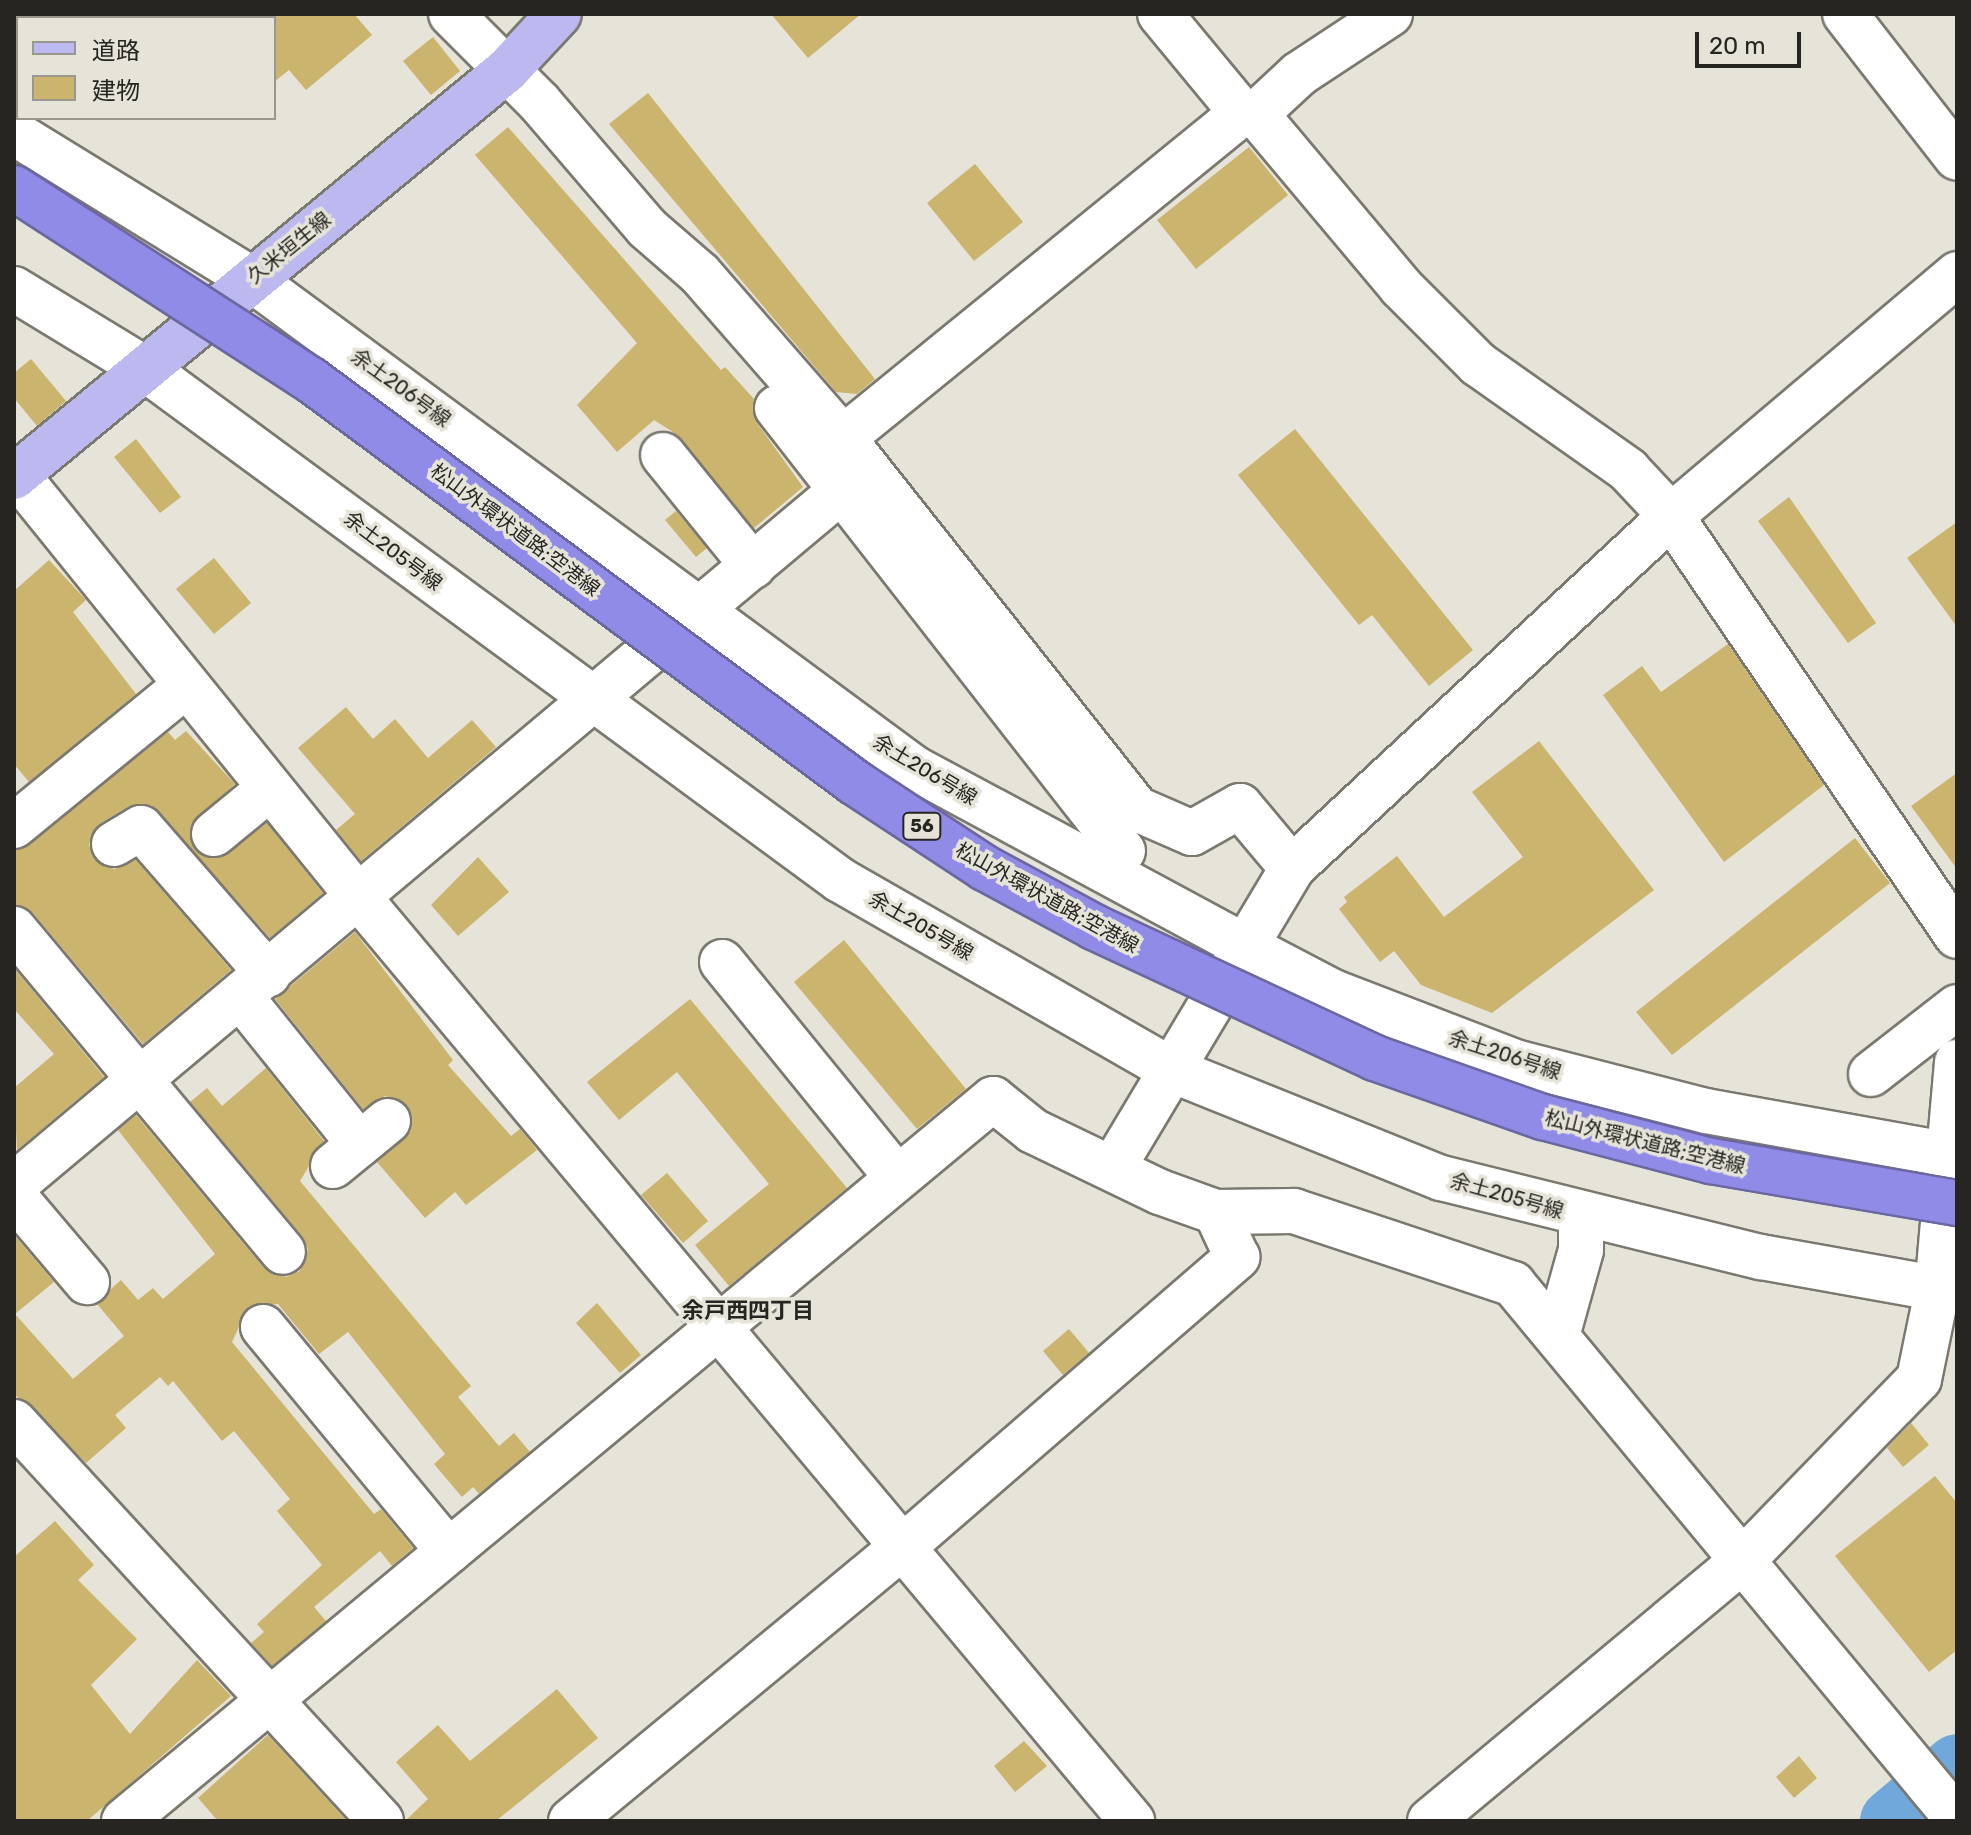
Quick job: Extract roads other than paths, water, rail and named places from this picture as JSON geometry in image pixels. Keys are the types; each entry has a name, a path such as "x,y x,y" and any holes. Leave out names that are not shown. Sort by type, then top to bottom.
{"highway":[{"name":"松山外環状道路;空港線","path":"14,188 311,380 854,782 985,868 1094,927 1375,1058 1543,1117 1711,1161 1957,1203"}],"main road":[{"name":"久米垣生線","path":"15,474 507,70 559,14"}],"street":[{"path":"451,14 507,70 647,228 700,274 852,465 1137,809 1192,833 1240,806 1292,868"},
{"path":"1160,14 1401,287 1478,364 1628,470 1671,516 1957,936"},
{"path":"14,1185 360,899 753,566 852,465 1249,114 1299,74 1390,14"},
{"path":"1845,14 1957,158"},
{"name":"余土206号線","path":"14,133 251,279 697,614 914,768 1245,946 1333,992 1515,1062 1706,1111 1952,1155"},
{"path":"1114,1166 1292,868 1671,516 1957,274"},
{"name":"余土205号線","path":"14,289 144,368 840,880 1172,1070 1441,1178 1581,1217 1947,1292"},
{"path":"663,455 753,566"},
{"path":"852,465 1123,851"},
{"path":"15,474 184,687 905,1545 1132,1821"},
{"path":"14,826 184,687"},
{"path":"214,834 269,789"},
{"path":"114,844 141,828 254,986 360,1144"},
{"path":"14,929 141,1079 269,1208 283,1252"},
{"path":"720,964 897,1177"},
{"path":"1871,1074 1957,1007"},
{"path":"1430,1821 1742,1561 1919,1379 1947,1292 1955,1089"},
{"path":"124,1821 993,1099 1033,1131 1114,1166 1160,1192 1216,1212 1294,1211 1513,1284 1957,1819"},
{"path":"14,1196 87,1282"},
{"path":"571,1821 905,1545 1237,1257 1216,1212"},
{"path":"1557,1336 1581,1250 1581,1217"},
{"path":"263,1327 448,1551"},
{"path":"14,1423 381,1821"}],"waterway":[{"path":"1892,1821 1957,1766"},
{"path":"1908,1806 1922,1821"}],"district":[{"name":"余戸西四丁目","path":"748,1311"}]}
